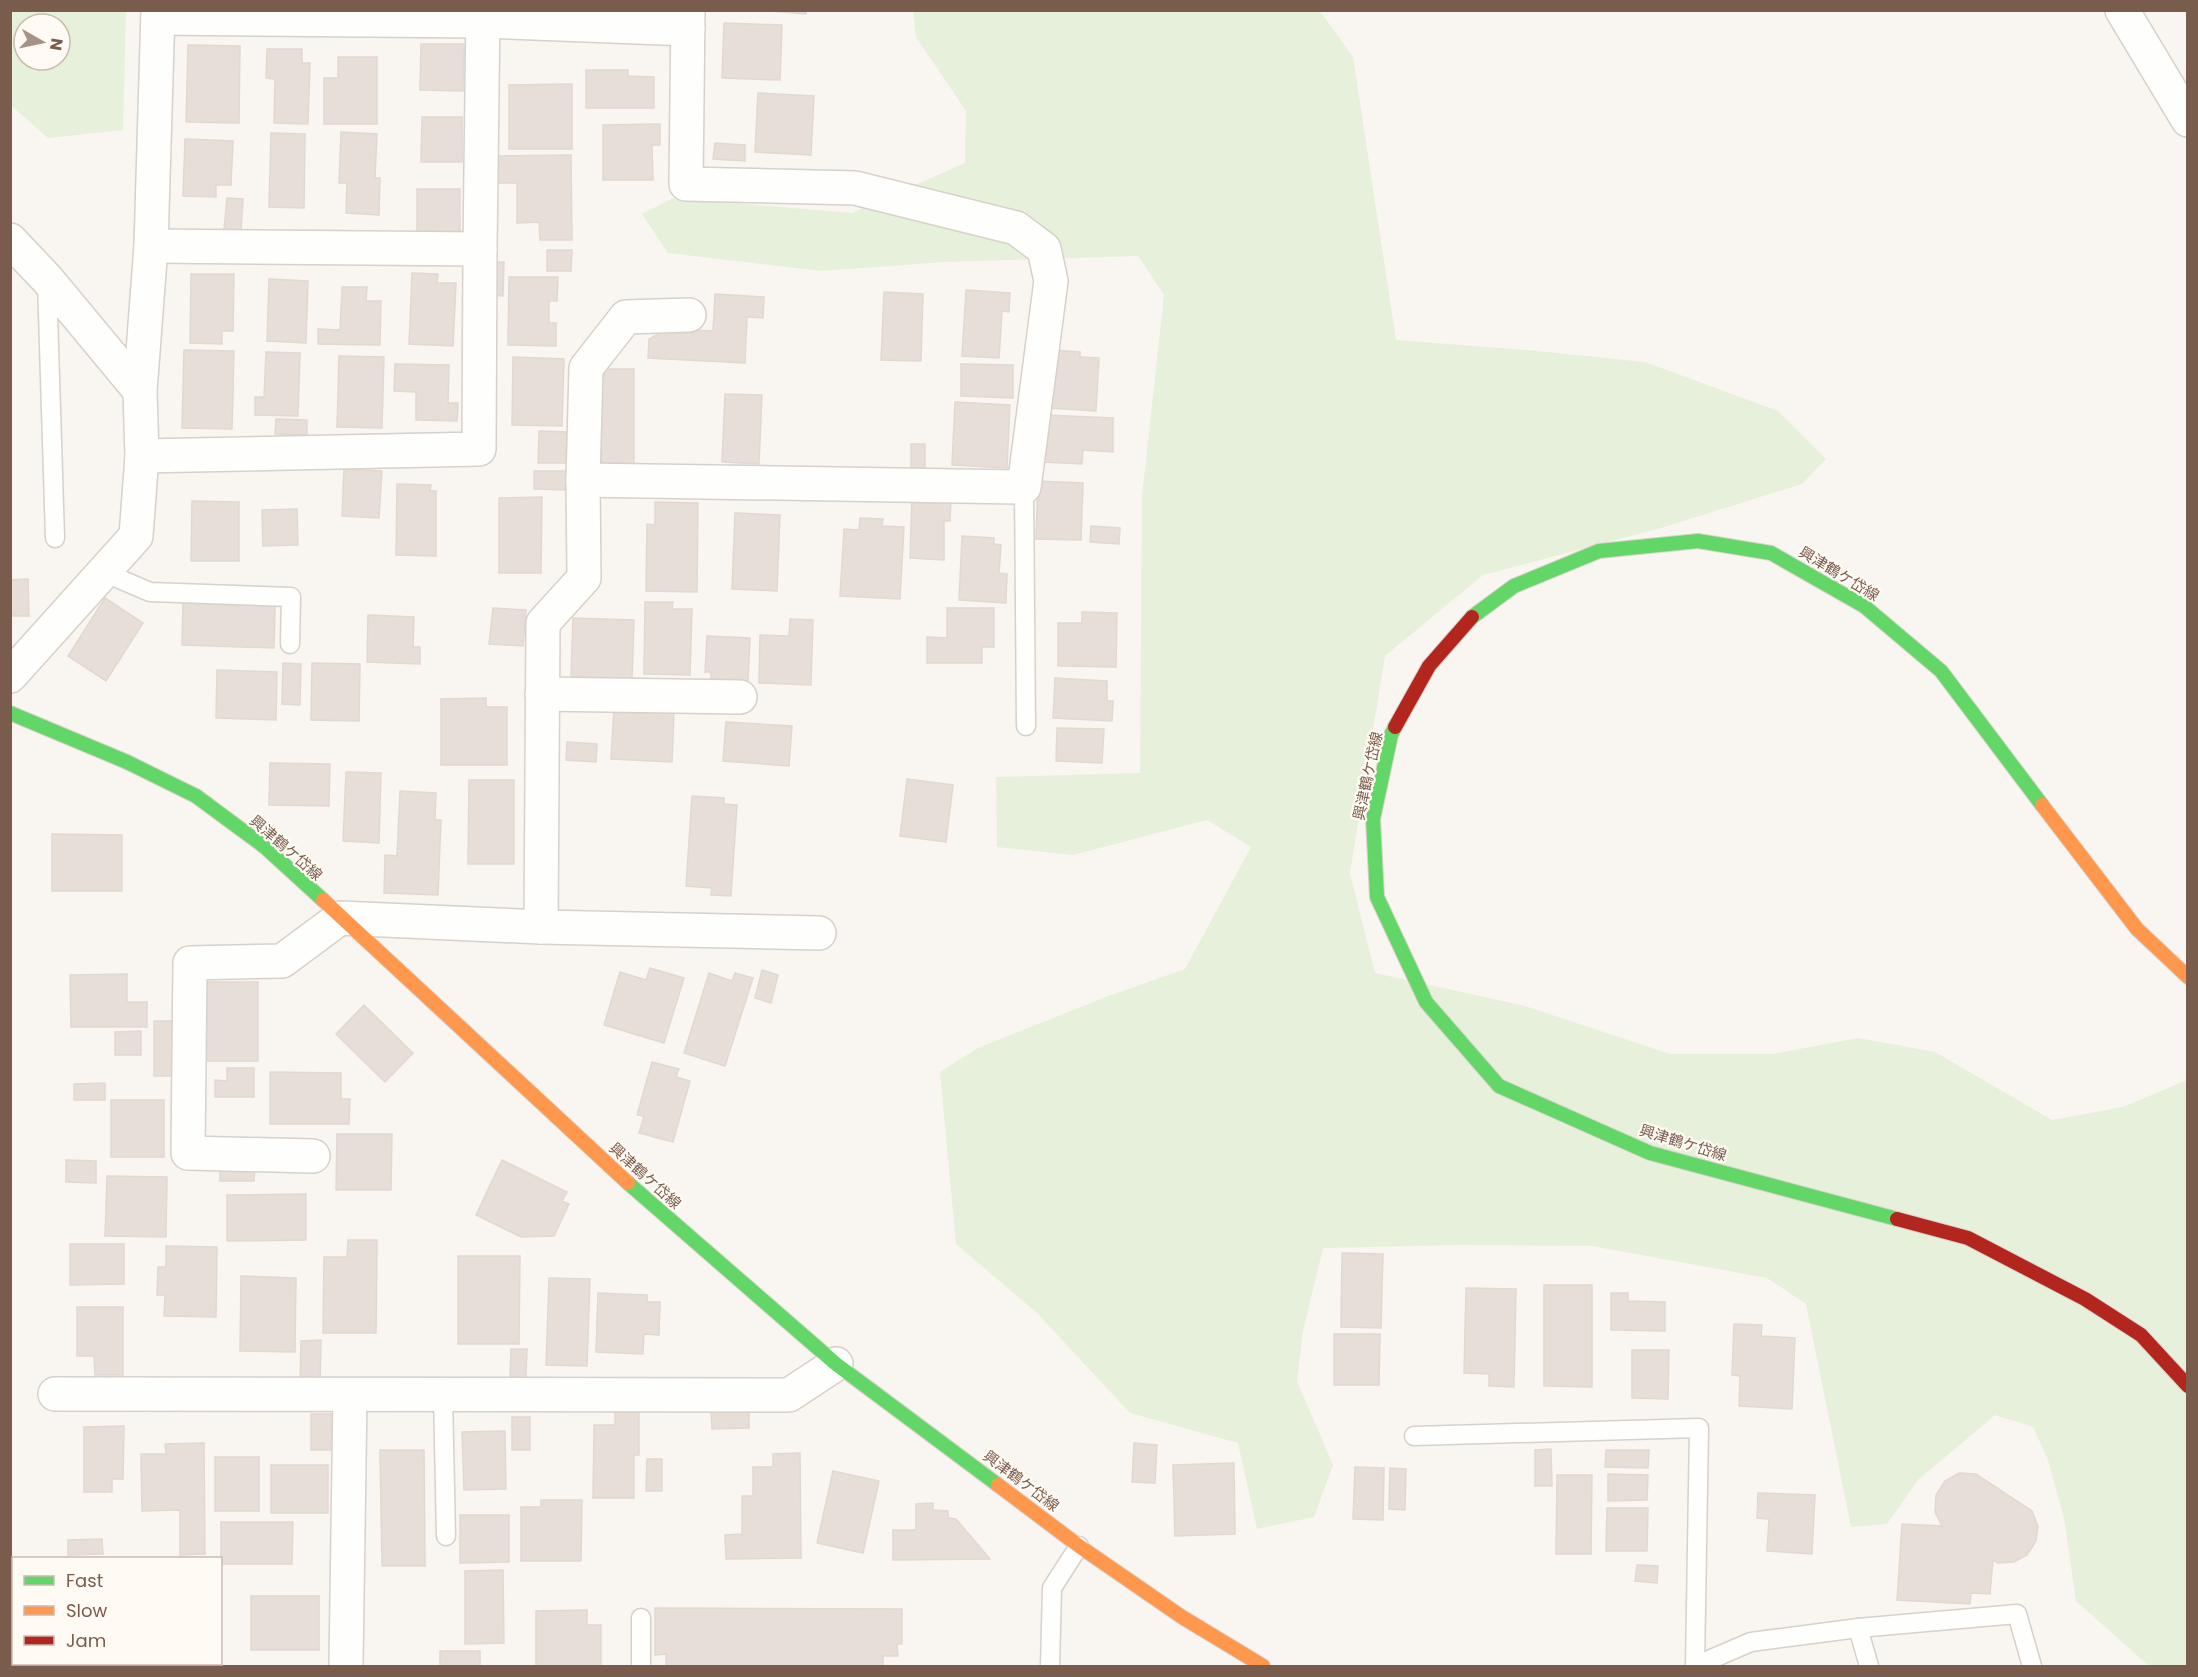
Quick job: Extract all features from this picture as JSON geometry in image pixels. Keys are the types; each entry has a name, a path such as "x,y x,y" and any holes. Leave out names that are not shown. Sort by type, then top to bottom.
{"street":[{"path":"2122,10 2187,120"},
{"path":"10,676 136,536 141,456 140,391 151,246 158,14 688,20 686,184 855,188 1016,228 1044,249 1051,281 1024,487 583,480"},
{"path":"141,456 479,448 483,16"},
{"path":"10,240 47,279 140,391"},
{"path":"151,246 480,249"},
{"path":"542,927 543,623 584,578 583,480 586,368 626,317 689,315"},
{"name":"興津鶴ケ岱線","path":"2187,977 2137,929 1941,671 1864,606 1771,553 1698,541 1599,551 1514,586 1468,620 1429,666 1391,735 1373,819 1377,897 1426,1002 1499,1086 1650,1153 1968,1238 2085,1299 2140,1335 2187,1386"},
{"path":"542,694 740,698"},
{"name":"興津鶴ケ岱線","path":"10,713 127,762 196,796 265,847 620,1176 836,1364 1079,1546 1182,1617 1263,1666"},
{"path":"313,1156 188,1153 190,963 282,961 340,918 542,927 819,933"},
{"path":"55,1394 789,1395 836,1364"},
{"path":"346,1666 350,1395"}],"lane":[{"path":"47,279 55,538"},
{"path":"1024,487 1026,726"},
{"path":"103,572 150,592 291,597 290,644"},
{"path":"442,1394 446,1536"},
{"path":"1414,1436 1699,1428 1695,1666 1751,1642 1858,1628 2017,1614 2032,1666"},
{"path":"1050,1666 1052,1588 1079,1546"},
{"path":"641,1618 641,1666"},
{"path":"1858,1628 1869,1666"}],"green space":[{"path":"11,10 126,11 123,130 48,138 11,105"},
{"path":"913,11 1320,11 1353,57 1396,340 1645,362 1778,411 1826,459 1802,484 1661,528 1483,575 1385,656 1350,873 1375,973 1525,1006 1670,1054 1772,1054 1858,1038 1935,1052 2052,1120 2123,1107 2187,1080 2187,1666 2149,1666 2076,1601 2064,1518 2048,1460 2033,1427 1995,1415 1918,1480 1887,1524 1851,1527 1806,1304 1767,1278 1592,1246 1462,1245 1323,1248 1303,1331 1297,1381 1333,1465 1314,1517 1257,1529 1238,1443 1130,1413 1037,1313 956,1244 940,1072 978,1048 1106,997 1185,969 1251,847 1207,820 1073,855 997,847 996,777 1140,773 1142,497 1164,295 1138,256 945,262 821,271 668,253 642,214 673,198 852,213 965,163 966,111 916,37"}],"building":[{"path":"759,10 806,10 806,14"},
{"path":"724,23 782,25 780,80 722,78"},
{"path":"421,44 464,44 463,91 420,90"},
{"path":"188,45 240,46 239,123 186,122"},
{"path":"267,49 302,49 302,63 310,63 308,124 274,123 275,79 266,78"},
{"path":"338,57 377,57 377,124 324,124 324,78 338,78"},
{"path":"586,70 628,70 628,76 654,77 654,108 586,108"},
{"path":"572,84 572,149 509,149 509,85"},
{"path":"758,93 814,96 811,155 755,152"},
{"path":"422,117 462,117 462,162 421,162"},
{"path":"660,124 660,145 652,145 653,180 603,180 603,125"},
{"path":"341,132 377,134 375,178 380,178 379,215 346,213 347,183 339,183"},
{"path":"271,133 305,134 304,208 269,207"},
{"path":"185,139 233,141 231,185 216,185 216,197 183,196"},
{"path":"715,143 745,145 745,161 713,159"},
{"path":"571,155 572,240 540,240 539,222 517,223 517,183 495,183 495,156"},
{"path":"417,189 460,189 460,237 417,237"},
{"path":"227,198 243,199 241,231 224,230"},
{"path":"547,250 572,250 571,271 547,271"},
{"path":"490,262 504,262 503,296 488,295"},
{"path":"412,273 438,274 437,283 456,283 453,346 409,344"},
{"path":"191,274 234,274 233,331 222,331 222,344 190,343"},
{"path":"509,277 558,277 557,301 549,301 549,323 556,323 556,346 508,345"},
{"path":"269,279 308,281 306,343 267,341"},
{"path":"342,287 367,287 366,301 381,301 380,345 318,344 318,329 340,330"},
{"path":"966,290 1010,293 1009,312 1002,311 999,358 962,356"},
{"path":"884,292 923,294 921,361 881,360"},
{"path":"715,294 764,297 763,318 747,317 745,363 648,358 649,339 668,329 713,331"},
{"path":"184,350 234,351 232,429 182,428"},
{"path":"1053,350 1080,352 1080,357 1099,358 1096,411 1050,408"},
{"path":"266,352 300,353 298,416 255,415 255,397 264,397"},
{"path":"339,356 384,357 382,428 337,427"},
{"path":"513,357 564,359 562,426 512,425"},
{"path":"395,364 449,365 448,403 458,403 457,421 416,420 416,392 394,391"},
{"path":"961,364 1013,365 1013,398 961,396"},
{"path":"600,369 634,369 634,465 590,465"},
{"path":"725,394 762,395 759,464 722,462"},
{"path":"955,402 1010,405 1007,468 952,465"},
{"path":"1046,415 1113,418 1113,452 1083,450 1082,464 1044,462"},
{"path":"276,419 307,420 307,435 275,434"},
{"path":"539,431 568,432 567,463 538,463"},
{"path":"911,444 925,444 925,470 911,469"},
{"path":"344,469 382,471 379,518 342,516"},
{"path":"534,471 567,471 567,490 534,489"},
{"path":"1038,481 1083,483 1081,540 1036,539"},
{"path":"397,484 431,485 430,491 436,491 436,556 396,555"},
{"path":"542,497 541,573 499,573 499,498"},
{"path":"912,498 951,500 950,521 944,521 944,560 910,558"},
{"path":"192,501 239,502 239,561 191,561"},
{"path":"655,502 698,503 697,592 646,591 647,524 655,525"},
{"path":"297,509 298,545 263,546 262,510"},
{"path":"735,513 780,515 777,591 732,589"},
{"path":"860,518 883,519 882,526 904,527 900,599 840,596 844,529 859,530"},
{"path":"1091,526 1120,528 1119,544 1090,542"},
{"path":"962,536 994,538 994,544 1001,545 999,573 1007,574 1006,603 959,600"},
{"path":"28,579 29,616 10,616 10,580"},
{"path":"105,598 143,623 106,681 68,656"},
{"path":"183,601 275,604 274,648 182,645"},
{"path":"645,602 673,602 672,609 692,609 690,675 644,674"},
{"path":"493,608 526,610 523,646 489,644"},
{"path":"947,608 994,608 994,647 982,647 982,663 927,663 927,637 947,638"},
{"path":"1082,612 1117,613 1116,667 1058,666 1058,623 1082,623"},
{"path":"368,615 414,617 413,647 420,647 420,664 367,662"},
{"path":"573,618 634,620 632,679 571,677"},
{"path":"790,619 813,620 811,685 759,683 760,635 789,636"},
{"path":"707,636 750,638 748,681 711,679 711,672 705,672"},
{"path":"283,663 301,664 300,705 282,704"},
{"path":"312,663 360,664 359,721 311,720"},
{"path":"217,670 277,672 276,720 216,718"},
{"path":"1055,678 1107,681 1107,701 1113,701 1112,721 1053,718"},
{"path":"486,698 486,707 507,707 507,765 441,765 441,699"},
{"path":"614,708 674,711 672,762 611,759"},
{"path":"726,722 792,726 789,766 723,761"},
{"path":"1057,728 1104,729 1102,763 1056,761"},
{"path":"567,742 597,744 596,762 566,760"},
{"path":"270,763 330,764 329,806 269,805"},
{"path":"346,772 381,773 379,843 343,841"},
{"path":"907,779 953,785 946,842 900,836"},
{"path":"469,780 514,780 514,864 468,864"},
{"path":"400,791 436,793 435,820 441,820 438,895 384,893 385,855 397,856"},
{"path":"692,796 724,798 724,804 737,805 731,896 711,895 712,888 686,886"},
{"path":"52,834 122,835 122,891 52,891"},
{"path":"650,968 684,978 664,1043 604,1025 620,972 646,980"},
{"path":"762,970 778,975 771,1003 755,998"},
{"path":"709,973 732,981 735,973 753,978 725,1066 684,1053"},
{"path":"127,974 127,1002 147,1002 147,1027 71,1027 70,975"},
{"path":"200,982 258,982 258,1061 200,1061"},
{"path":"364,1005 413,1053 385,1082 336,1034"},
{"path":"154,1021 178,1021 178,1076 154,1076"},
{"path":"141,1031 141,1055 115,1055 115,1032"},
{"path":"652,1062 679,1069 676,1077 690,1081 673,1142 639,1133 644,1116 637,1115"},
{"path":"227,1068 254,1068 254,1097 215,1097 215,1080 227,1081"},
{"path":"270,1072 341,1073 341,1099 350,1099 349,1124 270,1124"},
{"path":"105,1083 105,1100 74,1100 74,1084"},
{"path":"111,1100 164,1100 164,1157 111,1157"},
{"path":"337,1134 392,1134 391,1190 336,1190"},
{"path":"66,1160 96,1161 96,1183 66,1182"},
{"path":"502,1160 567,1192 562,1201 569,1204 554,1236 521,1237 476,1215"},
{"path":"220,1165 255,1165 254,1181 220,1181"},
{"path":"107,1176 167,1177 166,1237 105,1236"},
{"path":"306,1194 306,1240 227,1241 227,1195"},
{"path":"348,1240 377,1240 376,1333 323,1333 324,1257 347,1257"},
{"path":"70,1244 124,1244 124,1284 70,1285"},
{"path":"166,1246 217,1247 216,1317 164,1316 165,1295 157,1295 158,1267 166,1267"},
{"path":"1342,1253 1383,1254 1381,1328 1341,1327"},
{"path":"458,1256 520,1256 519,1344 458,1344"},
{"path":"241,1276 296,1278 295,1352 240,1351"},
{"path":"549,1278 590,1279 587,1366 546,1365"},
{"path":"1544,1285 1592,1285 1592,1387 1544,1386"},
{"path":"1466,1288 1516,1289 1514,1387 1489,1386 1489,1374 1464,1373"},
{"path":"598,1293 647,1295 647,1302 660,1302 659,1335 644,1334 643,1354 596,1352"},
{"path":"1611,1293 1628,1293 1628,1301 1665,1302 1665,1331 1611,1330"},
{"path":"77,1307 123,1307 123,1375 95,1375 94,1356 77,1356"},
{"path":"1734,1324 1762,1325 1761,1336 1795,1338 1792,1409 1739,1406 1740,1376 1732,1375"},
{"path":"1334,1334 1380,1334 1379,1385 1334,1385"},
{"path":"321,1340 320,1384 300,1384 301,1341"},
{"path":"511,1349 527,1349 526,1378 510,1377"},
{"path":"1632,1350 1669,1350 1668,1399 1632,1398"},
{"path":"749,1408 749,1428 712,1429 711,1409"},
{"path":"615,1412 639,1412 639,1455 634,1455 634,1498 593,1498 594,1425 615,1425"},
{"path":"311,1414 331,1414 331,1450 311,1450"},
{"path":"512,1417 530,1417 530,1450 512,1450"},
{"path":"124,1426 123,1479 112,1479 112,1492 84,1492 84,1427"},
{"path":"505,1431 506,1489 464,1490 462,1432"},
{"path":"204,1443 205,1554 180,1555 180,1510 142,1511 141,1454 166,1454 165,1444"},
{"path":"1134,1443 1157,1445 1155,1483 1132,1482"},
{"path":"1551,1449 1552,1486 1535,1486 1535,1450"},
{"path":"380,1450 424,1450 425,1566 382,1566"},
{"path":"1606,1450 1649,1450 1648,1468 1605,1467"},
{"path":"800,1453 801,1558 726,1559 725,1535 742,1534 742,1496 753,1496 753,1467 773,1467 773,1454"},
{"path":"215,1457 259,1457 259,1511 215,1511"},
{"path":"647,1459 662,1459 662,1491 646,1491"},
{"path":"1234,1463 1235,1534 1175,1536 1173,1465"},
{"path":"271,1465 328,1465 328,1513 271,1513"},
{"path":"1355,1467 1384,1468 1383,1520 1353,1519"},
{"path":"1390,1468 1406,1469 1405,1510 1389,1509"},
{"path":"833,1471 879,1481 863,1553 817,1543"},
{"path":"1959,1473 1976,1474 2032,1511 2038,1526 2036,1541 2027,1555 2014,1562 1998,1563 1993,1560 1990,1594 1971,1593 1970,1604 1897,1600 1902,1524 1942,1526 1935,1512 1936,1495 1945,1481"},
{"path":"1608,1474 1648,1475 1647,1500 1608,1501"},
{"path":"1557,1475 1592,1475 1591,1554 1556,1554"},
{"path":"1758,1493 1815,1495 1812,1554 1767,1551 1769,1519 1757,1518"},
{"path":"541,1500 582,1500 581,1561 521,1561 521,1507 541,1507"},
{"path":"933,1503 933,1510 948,1511 948,1518 956,1519 990,1559 893,1560 893,1530 916,1530 916,1504"},
{"path":"1607,1508 1648,1508 1647,1551 1606,1551"},
{"path":"460,1515 509,1515 509,1562 460,1563"},
{"path":"221,1522 293,1522 292,1564 222,1564"},
{"path":"102,1539 103,1554 68,1555 68,1540"},
{"path":"1637,1565 1658,1566 1657,1583 1635,1581"},
{"path":"503,1570 504,1643 465,1644 465,1571"},
{"path":"251,1596 319,1596 319,1650 251,1650"},
{"path":"655,1608 902,1609 902,1644 897,1644 898,1656 883,1656 883,1666 666,1666 666,1654 655,1655"},
{"path":"587,1610 587,1625 601,1625 601,1666 536,1666 536,1611"},
{"path":"440,1651 480,1651 480,1666 440,1666"},
{"path":"77,1665 126,1665 126,1666"}],"traffic: fast":[{"path":"1472,617 1514,586 1599,551 1698,541 1771,553 1864,606 1941,671 2042,805"},
{"path":"10,713 127,762 196,796 265,847 323,900"},
{"path":"1395,727 1391,735 1373,819 1377,897 1426,1002 1499,1086 1650,1153 1897,1219"},
{"path":"628,1183 836,1364 998,1485"}],"traffic: slow":[{"path":"2042,805 2137,929 2188,977"},
{"path":"323,900 628,1183"},
{"path":"998,1485 1079,1546 1182,1617 1263,1666"}],"traffic: jam":[{"path":"1395,727 1429,666 1472,617"},
{"path":"1897,1219 1968,1238 2085,1299 2141,1335 2188,1386"}]}
